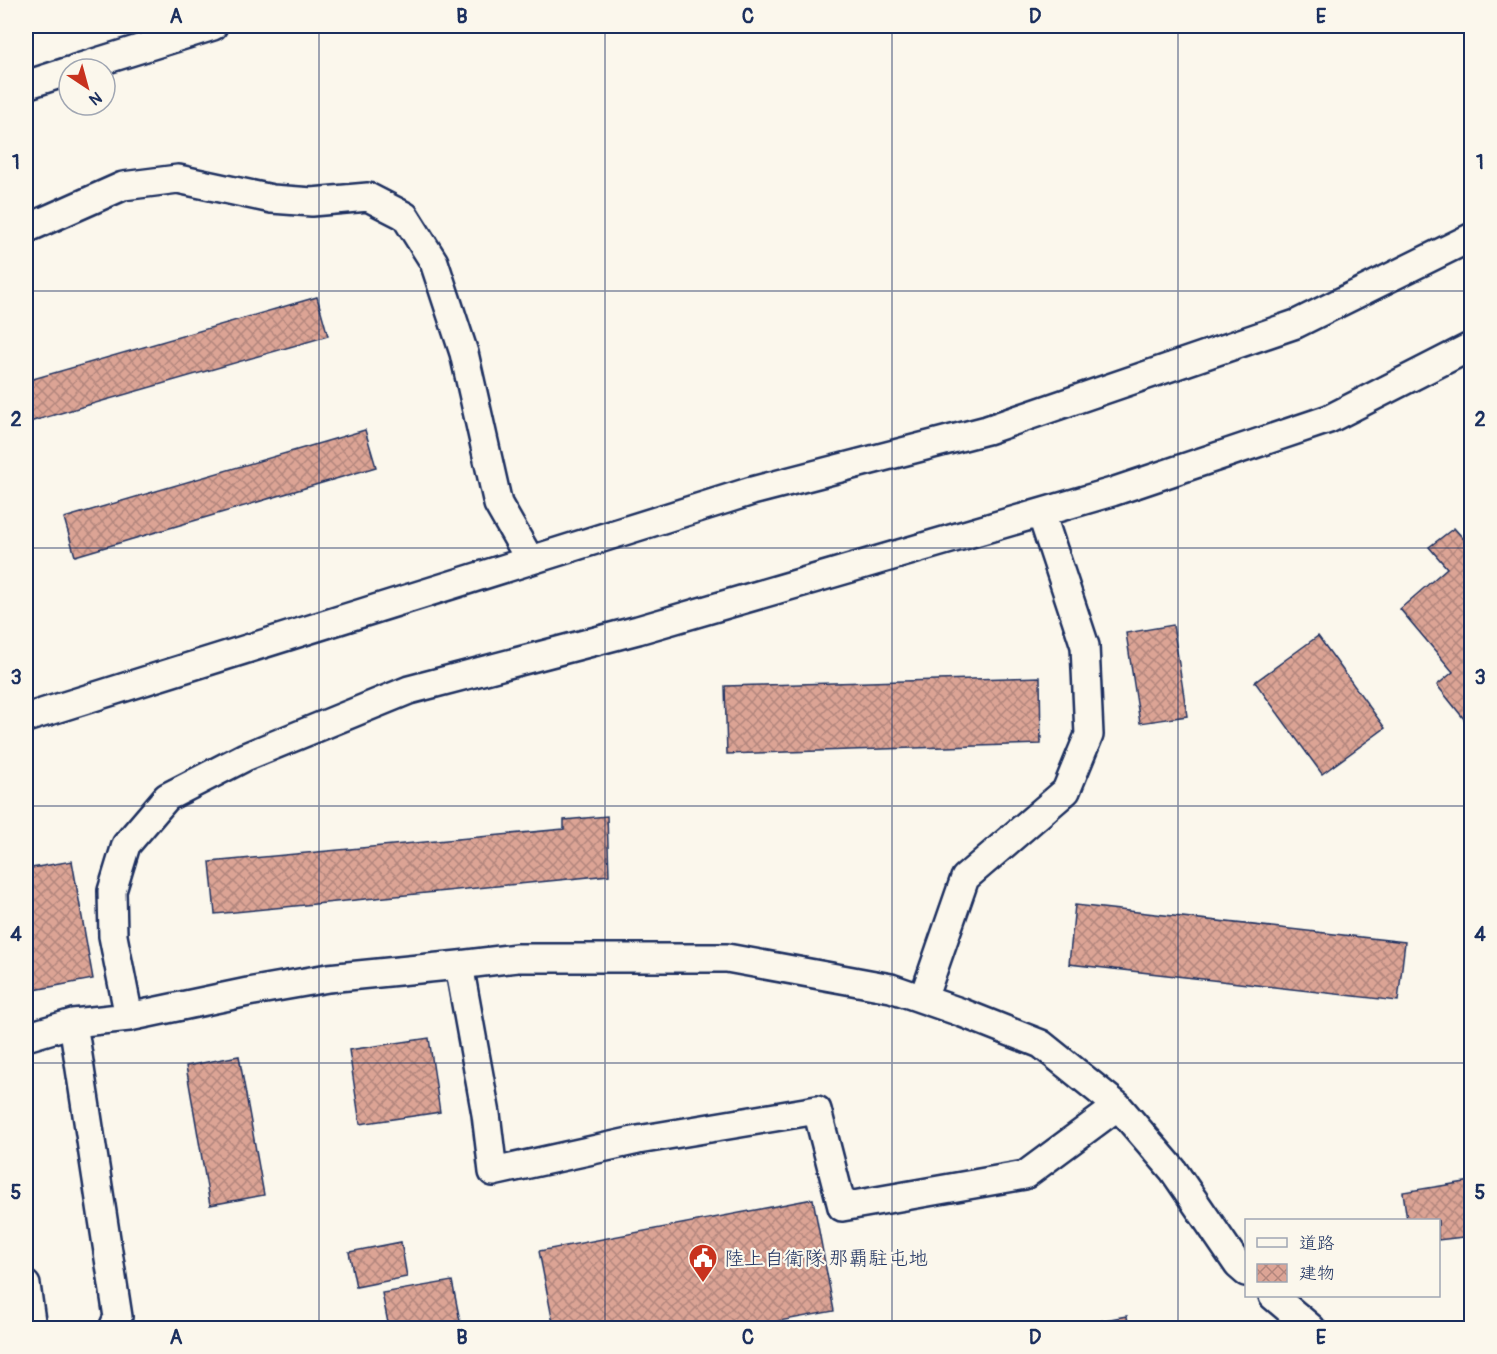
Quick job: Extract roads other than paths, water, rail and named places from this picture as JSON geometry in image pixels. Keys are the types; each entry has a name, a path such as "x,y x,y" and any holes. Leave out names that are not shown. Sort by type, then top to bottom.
{"street":[{"path":"114,57 213,26"},
{"path":"26,84 57,75"},
{"path":"26,229 123,186 178,179 272,199 312,202 368,197 405,216 434,262 464,353 498,504 530,560"},
{"path":"26,718 752,491 1009,423 1296,324 1472,237"},
{"path":"129,1017 113,936 112,891 126,845 167,796 245,758 410,690 638,630 1041,513 1112,492 1329,419 1472,346"},
{"path":"922,999 965,878 1066,791 1089,735 1084,646 1041,513"},
{"path":"26,1037 73,1023 129,1017 328,978 517,958 727,958 891,988 1041,1044 1118,1106 1173,1170 1238,1265 1245,1271"},
{"path":"459,965 486,1114 493,1172 638,1140 817,1110 842,1207 1025,1175 1118,1106"},
{"path":"73,1023 118,1317 113,1329"},
{"path":"26,1285 31,1329"},
{"path":"1274,1297 1311,1329"}],"place":[{"name":"陸上自衛隊 那覇駐屯地","path":"703,1284"}]}
